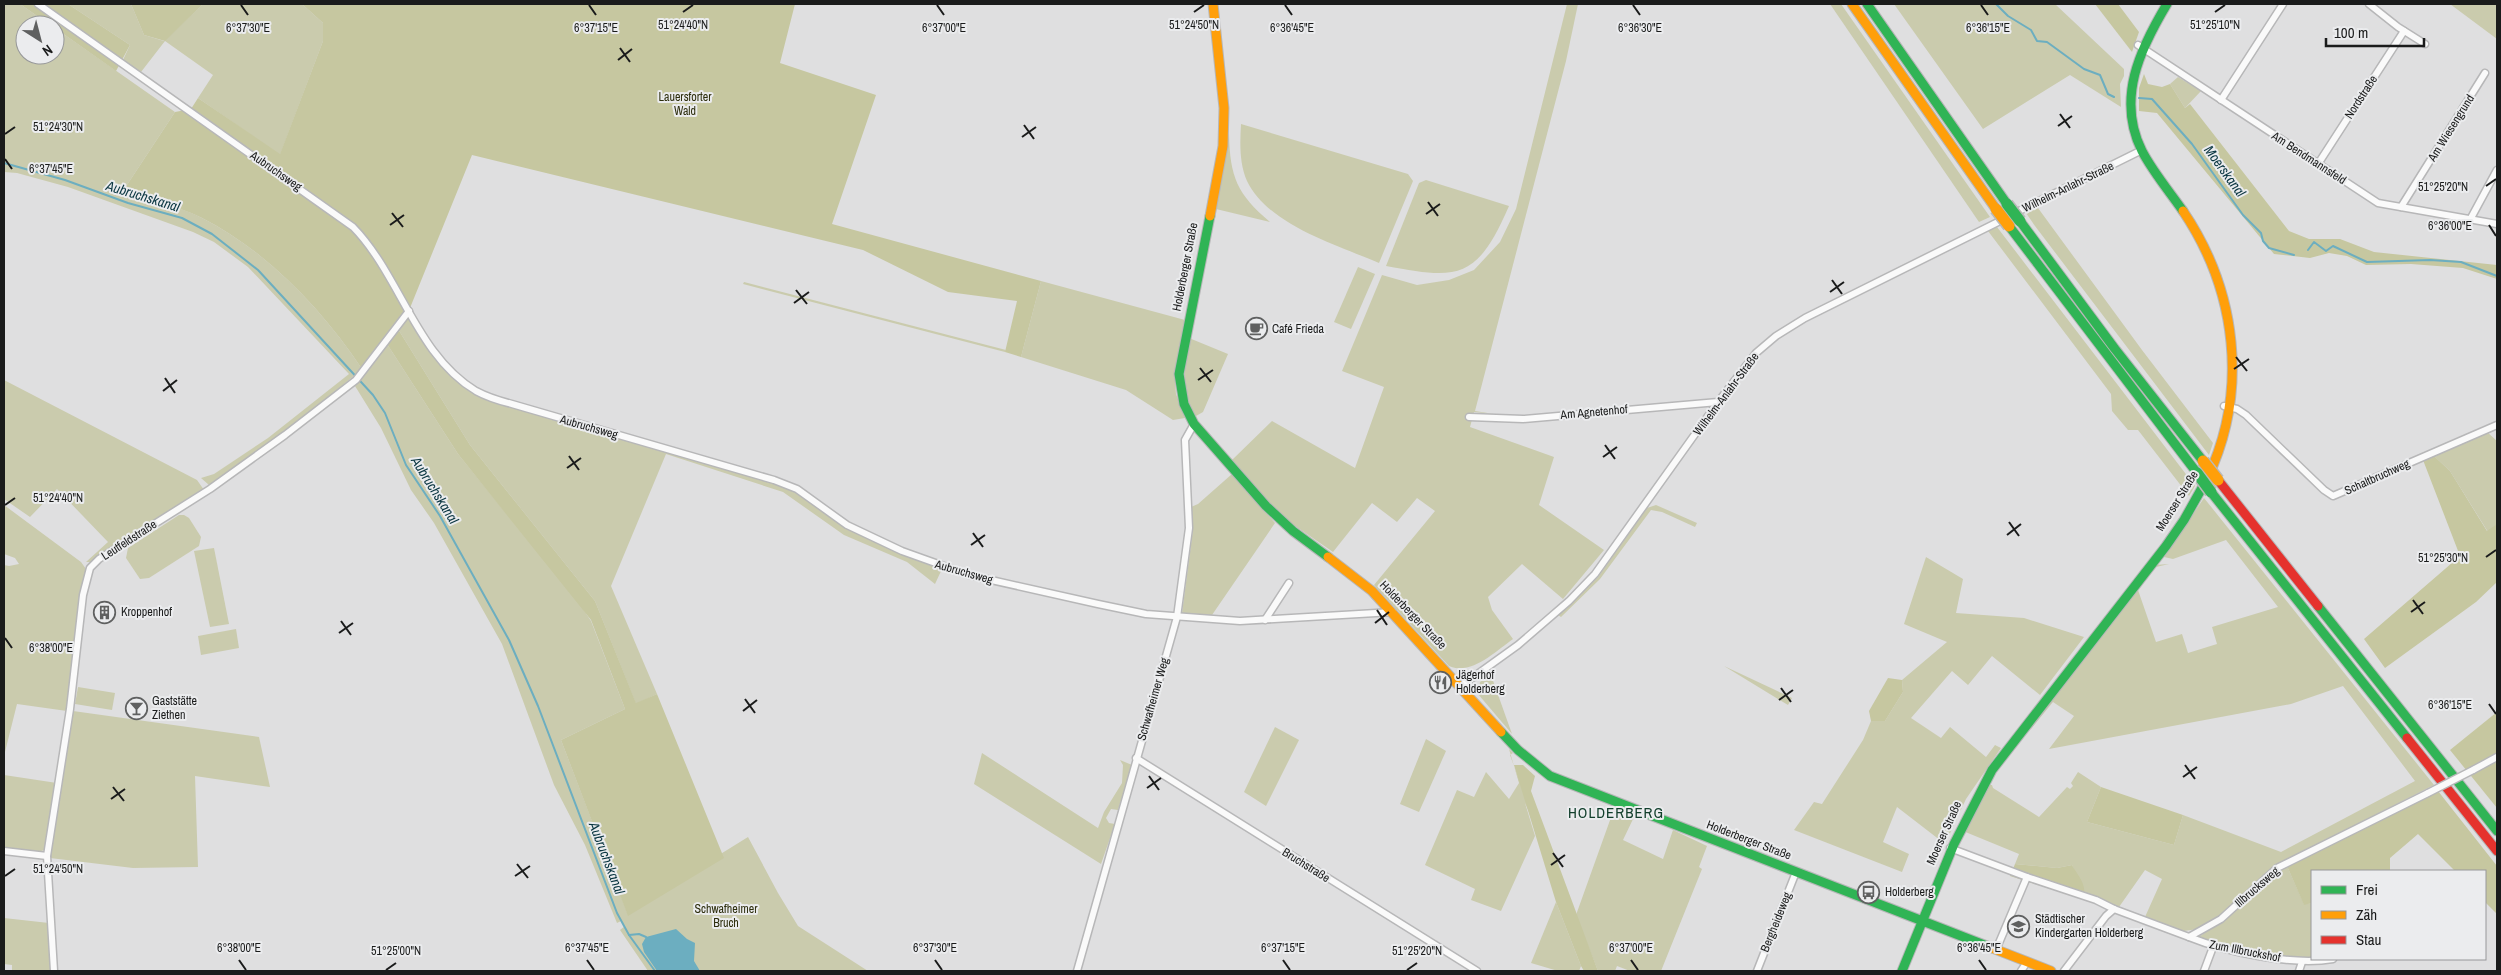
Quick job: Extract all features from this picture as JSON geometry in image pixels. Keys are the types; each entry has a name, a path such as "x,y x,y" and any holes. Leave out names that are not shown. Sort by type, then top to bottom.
{"main road":[{"name":"Holderberger Straße","path":"1214,4 1224,108 1223,146 1180,374 1184,404 1194,424 1278,519 1367,587 1393,612 1518,750 1550,776 1922,920 1996,950 2024,966 2051,971"},
{"path":"1852,4 1996,209 2104,355 2497,852"},
{"path":"1867,4 2007,204 2115,349 2497,831"},
{"name":"Moerser Straße","path":"1902,971 1950,848 1973,802 1992,770 2186,518 2215,466 2223,442 2233,349 2228,315 2220,286 2205,247 2142,150 2135,136 2130,108 2132,76 2140,47 2167,4"}],"street":[{"name":"Aubruchsweg","path":"38,4 353,227 370,248 439,357 477,391 494,399 774,480 797,490 847,524 902,551 969,575 1098,604 1177,617 1265,620 1393,612"},
{"path":"2221,100 2283,4"},
{"path":"2369,4 2404,31 2425,44"},
{"name":"Nordstraße","path":"2318,164 2404,31"},
{"name":"Am Bendmannsfeld","path":"2140,47 2378,203 2497,224"},
{"name":"Am Wiesengrund","path":"2401,207 2485,73"},
{"name":"Wilhelm-Anlahr-Straße","path":"1461,686 1518,646 1569,602 1595,574 1718,402 1756,353 1776,336 1805,318 2142,150"},
{"path":"2471,218 2497,170"},
{"name":"Leutfeldstraße","path":"54,971 47,856 70,709 83,595 90,568 99,559 217,484 285,435 356,380 363,374 409,311"},
{"name":"Am Agnetenhof","path":"1469,417 1523,418 1718,402"},
{"name":"Schaltbruchweg","path":"2227,406 2246,415 2328,495 2332,496 2497,425"},
{"name":"Schwafheimer Weg","path":"1077,971 1177,617 1189,528 1185,440 1194,424"},
{"path":"1265,620 1288,584"},
{"name":"Illbrucksweg","path":"2188,937 2221,919 2277,868 2497,757"},
{"name":"Bruchstraße","path":"1136,758 1477,971"},
{"path":"1950,848 2096,900 2114,909 2188,937"},
{"path":"4,851 47,856"},
{"name":"Bergheideweg","path":"1757,971 1796,872"},
{"path":"1996,950 2027,877"},
{"path":"2064,971 2106,916 2114,909"},
{"name":"Zum Illbruckshof","path":"2188,937 2213,947 2302,962 2323,960"},
{"path":"2204,971 2213,947"},
{"path":"2299,971 2302,962"}],"green space":[{"path":"4,4 20,4 36,15 15,15 15,65 65,65 65,35 175,112 121,194 193,214 249,247 271,264 311,304 362,369 282,436 209,485 201,478 214,474 268,438 349,374 248,267 214,242 193,232 68,187 17,173 4,172"},
{"path":"20,4 68,4 130,45 116,71 65,35 65,15 36,15"},
{"path":"68,4 131,4 144,35 164,41 203,4 302,4 323,23 323,41 280,155 198,98 213,75 165,41 141,72 123,60 130,45"},
{"path":"131,4 203,4 165,41 144,35"},
{"name":"Lauersforter Wald","path":"302,4 795,4 780,63 876,95 832,224 1041,281 1021,357 1005,352 1017,301 948,292 863,250 472,155 410,308 401,315 362,369 311,304 271,264 249,247 202,218 172,207 121,194 175,112 191,109 198,98 280,154 323,41 323,23"},
{"path":"1567,4 1578,4 1566,61 1475,411 1494,414 1474,412 1470,427 1554,457 1539,505 1604,550 1563,599 1522,564 1488,597 1492,610 1513,639 1483,661 1466,668 1457,668 1449,666 1374,585 1435,511 1417,498 1397,522 1372,503 1333,552 1278,514 1232,460 1272,421 1355,468 1384,387 1342,371 1382,275 1417,285 1449,280 1474,270 1500,242 1516,209"},
{"path":"1830,4 1841,4 1990,217 1979,222"},
{"path":"1894,4 2055,4 2124,69 2124,76 2120,84 2121,107 2070,75 1983,129"},
{"path":"2095,4 2118,4 2139,32 2132,52"},
{"path":"2450,4 2497,4 2497,39"},
{"path":"2144,74 2148,84 2162,87 2170,84 2185,108 2190,104 2289,231 2309,239 2340,239 2374,252 2497,265 2497,279 2463,268 2411,264 2366,265 2347,256 2329,253 2310,258 2274,254 2157,113 2139,111 2139,88"},
{"path":"2178,77 2201,91 2185,108 2170,84"},
{"path":"1241,124 1408,174 1413,181 1379,263 1305,232 1271,210 1257,196 1244,174 1240,145"},
{"path":"1229,134 1231,162 1238,184 1250,202 1270,222 1216,209"},
{"path":"1426,180 1509,206 1487,248 1476,261 1463,269 1432,273 1386,266 1419,183"},
{"path":"2035,207 2038,208 2213,443 2209,455 2035,226 2026,213"},
{"path":"1997,227 2195,486 2189,496 2138,430 2128,430 2112,411 2111,394 1988,231"},
{"path":"1358,267 1375,274 1351,329 1334,322"},
{"path":"1041,281 1185,320 1175,381 1176,394 1185,418 1173,420 1126,390 1021,357"},
{"path":"744,282 1006,350 1005,352 743,284"},
{"path":"410,318 434,351 460,381 482,398 791,489 844,525 883,546 942,569 935,584 907,562 844,535 783,492 666,454 611,586 657,694 636,704 595,601 470,445 398,329 404,320"},
{"path":"398,329 470,445 595,601 636,703 657,694 724,858 628,916 561,740 625,709 591,620 458,454 387,344"},
{"path":"1189,338 1228,354 1203,412 1196,416 1186,400 1184,379"},
{"name":"Schwafheimer Bruch","path":"387,344 458,454 577,600 591,621 625,709 561,740 627,912 748,837 798,926 868,971 648,971 620,930 625,926 621,921 617,923 585,845 554,785 502,644 434,523 411,490 381,428 355,386"},
{"path":"4,380 197,480 204,490 93,562 86,562 108,542 57,489 30,517 4,499"},
{"path":"2486,431 2497,441 2497,524 2488,532 2450,471 2433,455"},
{"path":"2433,455 2450,471 2487,531 2497,524 2497,582 2476,602 2385,668 2364,639 2460,556 2423,460"},
{"path":"1232,474 1275,523 1212,615 1182,613 1193,529 1191,507 1198,504"},
{"path":"2204,498 2434,785 2284,861 2265,874 2224,913 2198,929 2184,931 2145,917 2162,879 2145,870 2119,907 2085,894 2072,865 2057,868 2015,864 2019,854 1963,831 1975,804 1989,785 1992,785 1993,788 2039,817 2067,787 2070,789 2073,786 2071,783 2078,772 2101,787 2087,822 2174,845 2183,815 2281,852 2415,781 2343,686 2291,704 2049,749 2074,716 2053,702 2031,729 2029,728 2155,565 2169,564 2156,567 2138,590 2156,642 2182,634 2188,653 2217,644 2212,627 2278,607 2226,540 2173,559 2164,557"},
{"path":"4,505 81,562 86,569 67,711 17,704 4,756 4,565 19,564 15,558 4,554"},
{"path":"1656,505 1697,523 1695,527 1662,512 1651,510 1600,579 1561,617 1558,615 1598,577 1647,508"},
{"path":"179,515 189,518 201,537 199,546 149,578 140,579 126,558 128,548"},
{"path":"214,548 229,624 210,627 194,551"},
{"path":"1926,557 1963,579 1956,613 2024,618 2084,637 2040,695 1992,656 1968,685 1952,671 1911,718 1941,738 1950,727 1986,757 1995,745 2001,748 1966,799 1945,844 1897,807 1883,842 1909,854 1902,872 1794,830 1814,802 1822,804 1863,740 1871,721 1885,721 1903,692 1902,680 1947,642 1904,624"},
{"path":"236,629 239,648 201,655 198,636"},
{"path":"1724,666 1792,698 1788,705"},
{"path":"1491,675 1512,734 1478,694 1480,682"},
{"path":"1888,678 1902,680 1903,692 1885,721 1871,721 1869,711"},
{"path":"78,687 115,693 112,710 75,704"},
{"path":"73,711 259,737 270,787 195,776 198,867 133,868 50,858"},
{"path":"2497,712 2497,808 2450,750"},
{"path":"1275,727 1299,740 1266,806 1244,792"},
{"path":"1426,739 1446,751 1419,812 1400,804"},
{"path":"982,753 1098,828 1104,812 1122,783 1123,765 1120,760 1132,765 1118,810 1111,809 1106,818 1109,823 1115,824 1101,864 974,784"},
{"path":"1514,765 1523,765 1535,776 1531,791 1598,971 1584,971 1581,966 1556,902"},
{"path":"1514,766 1539,835 1525,803 1535,836 1501,911 1471,900 1475,889 1425,865 1457,790 1474,797 1486,772 1509,799 1519,783"},
{"path":"4,775 57,783 47,848 43,851 32,853 4,849"},
{"path":"2101,787 2183,815 2174,845 2087,822"},
{"path":"2438,791 2497,866 2497,914 2486,903 2486,870 2454,870 2418,834 2390,858 2390,870 2311,870 2311,903 2304,905 2287,866"},
{"path":"1614,809 1634,817 1623,840 1663,859 1673,830 1707,846 1699,867 1702,869 1661,971 1630,971 1617,966 1615,971 1598,971 1576,915"},
{"path":"2015,864 2057,868 2072,865 2083,885 2084,894 2082,899 2010,876"},
{"path":"2287,866 2304,904 2311,903 2311,959 2227,948 2199,937"},
{"path":"1556,902 1581,966 1579,971 1558,971 1531,963"},
{"path":"4,918 49,923 51,971 12,971 12,965 4,964"}],"water":[{"path":"676,929 687,939 695,943 694,961 700,971 657,971 644,952 642,944 646,937"}],"waterway":[{"name":"Moerskanal","path":"1996,4 2008,16 2031,30 2037,41 2047,42 2084,69 2100,75 2108,94 2114,97"},
{"name":"Moerskanal","path":"2139,98 2152,99 2192,144 2243,215 2261,233 2263,241 2269,248 2294,255"},
{"name":"Aubruchskanal","path":"4,163 65,180 128,203 182,218 212,234 258,270 373,395 385,413 406,465 440,516 509,640 538,706 617,913 629,935 655,971"},
{"name":"Moerskanal","path":"2308,250 2314,242 2326,251 2333,246 2367,262 2430,260 2461,262 2497,276"},
{"name":"Aubruchskanal","path":"629,935 639,934 646,937"}],"traffic: fast":[{"path":"1867,4 2007,204"},
{"path":"2167,4 2140,57 2131,94 2131,112 2135,132 2146,159 2183,211"},
{"path":"2007,204 2020,221"},
{"path":"1210,216 1179,374 1184,404 1194,424 1266,506 1293,531 1328,557"},
{"path":"2020,221 2115,349 2203,461"},
{"path":"2009,226 2197,473"},
{"path":"2197,473 2211,492"},
{"path":"1902,971 1954,844 1992,770 2166,546 2184,520 2207,479"},
{"path":"2211,492 2407,738"},
{"path":"2318,606 2497,831"},
{"path":"1501,732 1518,750 1550,776 1992,948"}],"traffic: slow":[{"path":"1210,216 1223,146 1224,108 1213,4"},
{"path":"1852,4 1996,209"},
{"path":"1996,209 2009,226"},
{"path":"2183,211 2201,242 2215,274 2225,308 2231,342 2232,377 2229,411 2220,446 2207,479"},
{"path":"2203,461 2218,480"},
{"path":"1328,557 1372,591 1501,732"},
{"path":"1992,948 2051,971"}],"traffic: jam":[{"path":"2218,480 2318,606"},
{"path":"2407,738 2497,851"}],"place":[{"name":"Café Frieda","path":"1256,329"},
{"name":"Kroppenhof","path":"105,612"},
{"name":"Jägerhof Holderberg","path":"1440,682"},
{"name":"Gaststätte Ziethen","path":"136,708"},
{"name":"Holderberg","path":"1869,892"},
{"name":"Städtischer Kindergarten Holderberg","path":"2019,926"}],"district":[{"name":"HOLDERBERG","path":"1616,813"}]}
